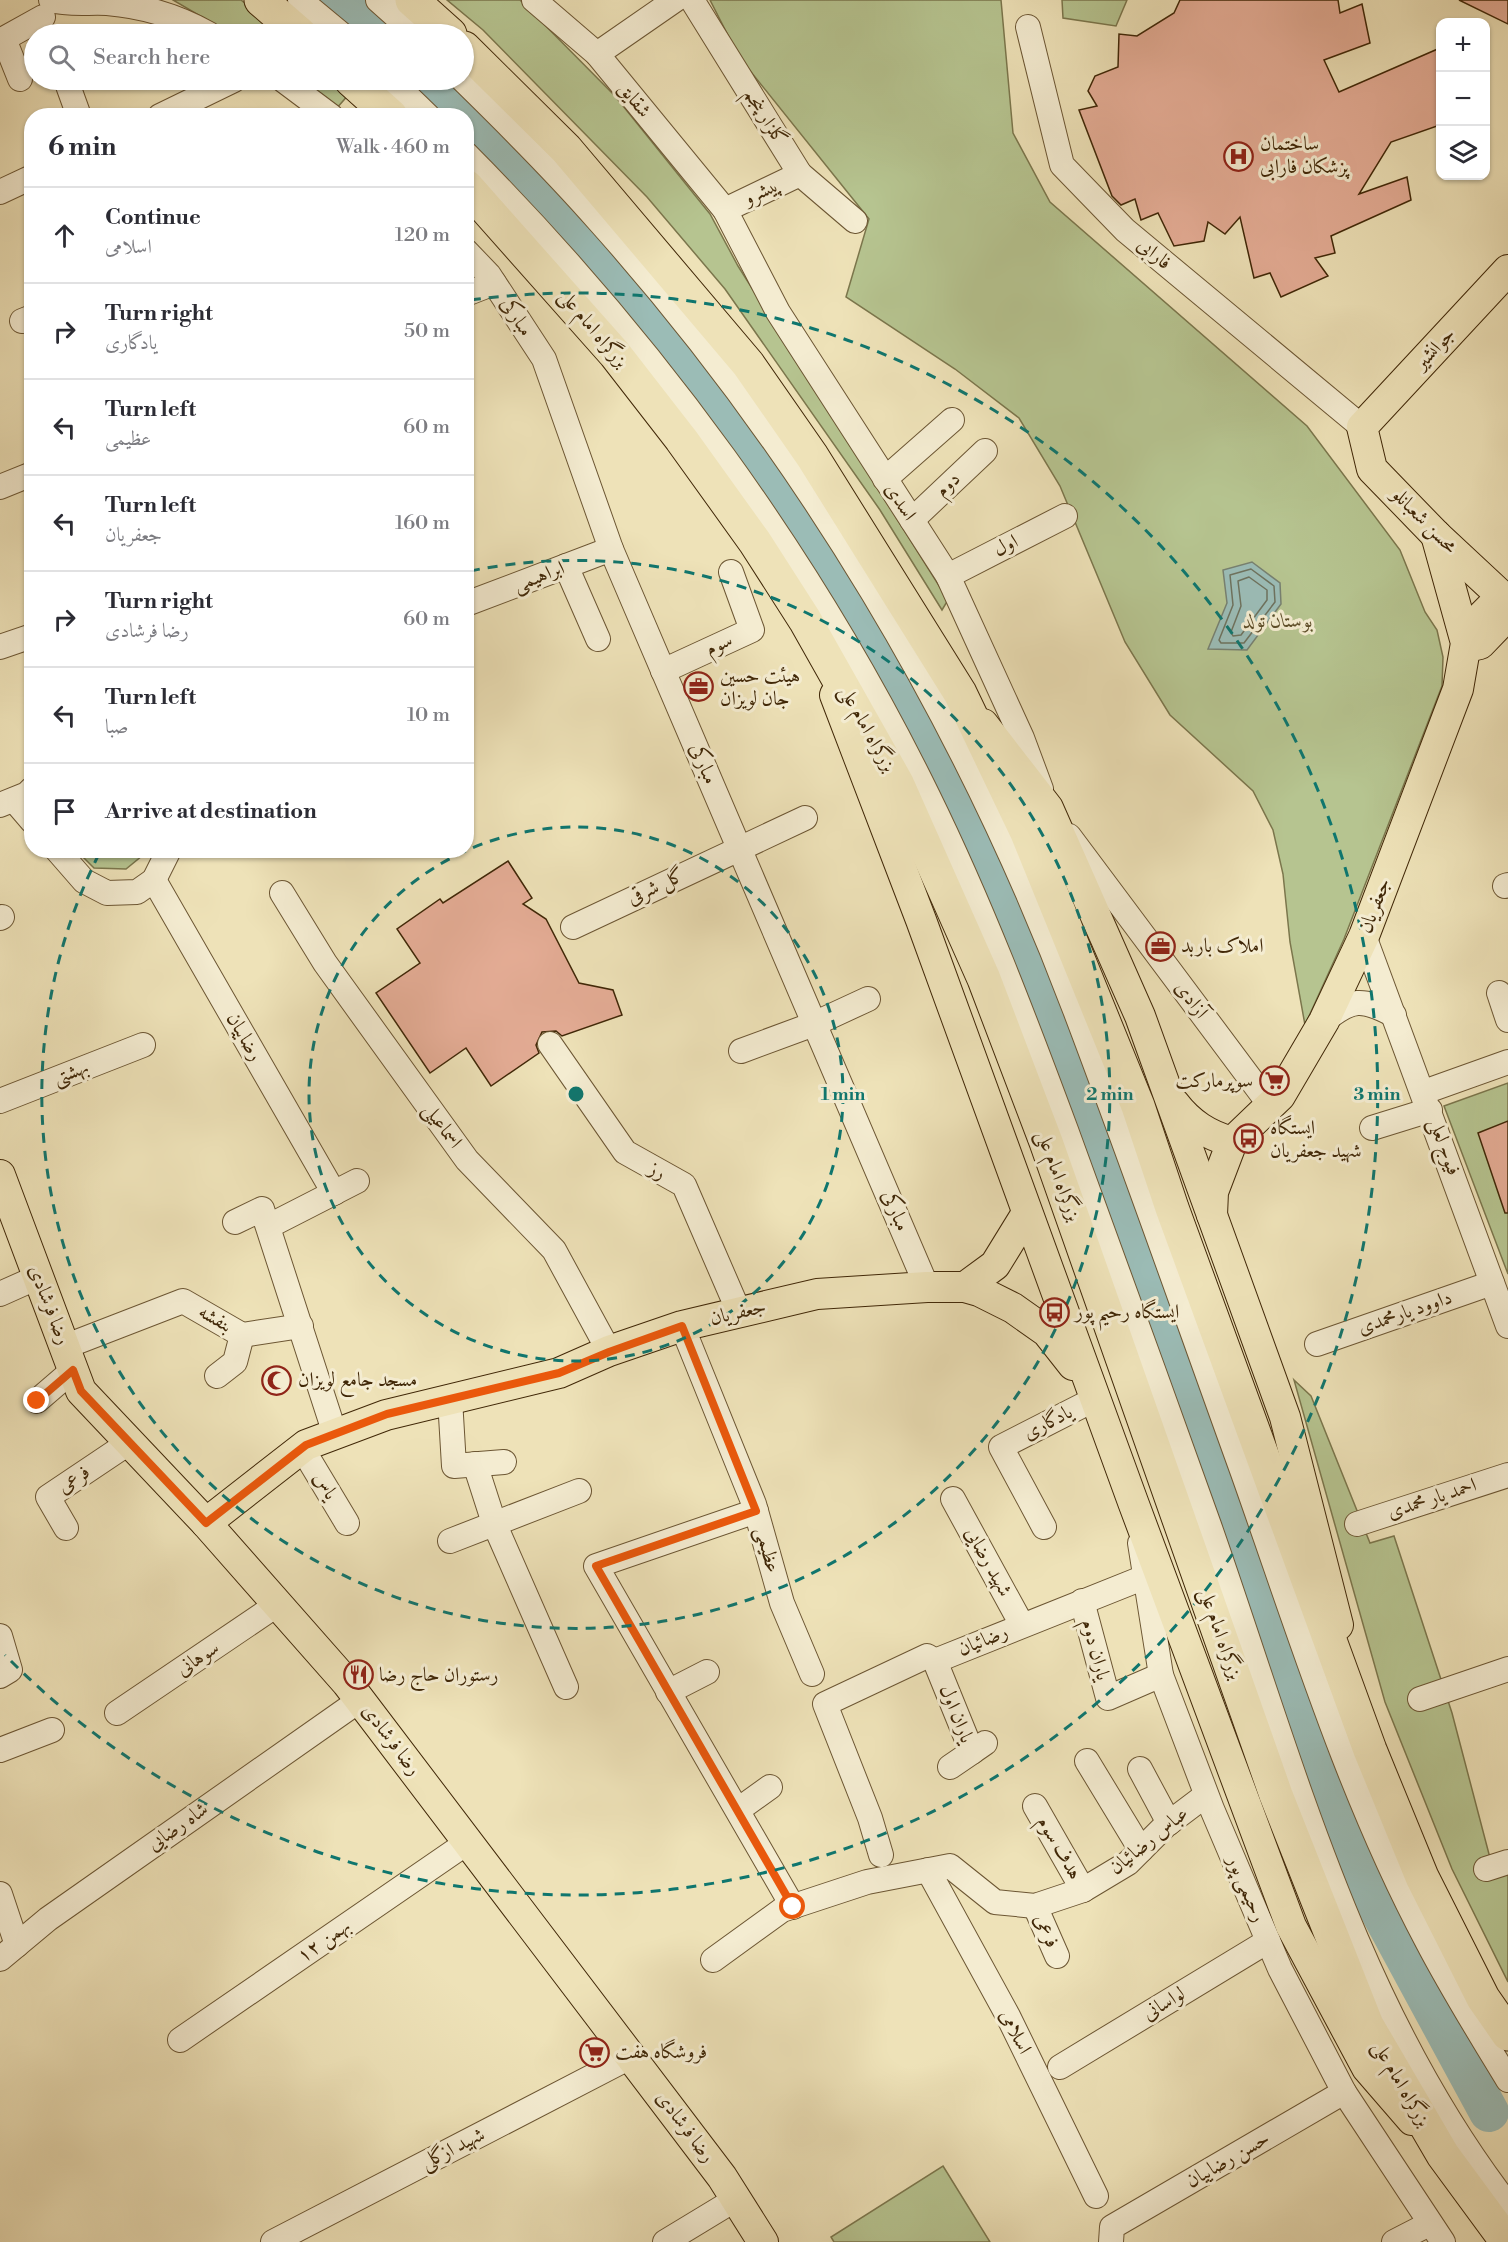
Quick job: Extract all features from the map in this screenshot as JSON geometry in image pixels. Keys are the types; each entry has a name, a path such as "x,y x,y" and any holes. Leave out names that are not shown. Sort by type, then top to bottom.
{"highway":[{"path":"261,0 289,24"},
{"path":"412,0 439,24"},
{"path":"474,58 566,149 748,364 812,456 960,693 1027,833 1138,1106 1175,1219 1370,1750 1422,1877 1484,1998 1508,2034"},
{"path":"362,90 382,108"},
{"name":"بزرگراه امام علی","path":"474,195 615,354 755,542 805,620 897,783 984,979 1062,1186 1276,1795 1366,2025 1443,2155 1507,2242"}],"main road":[{"name":"جوانشیر","path":"1362,427 1508,270"},
{"name":"محسن شعبانلو","path":"1362,427 1372,468 1436,535 1508,603"},
{"path":"1436,535 1466,643 1471,646 1480,644 1508,615"},
{"path":"1466,643 1467,631 1496,602 1508,603"},
{"path":"805,620 914,899 1095,1399 1291,1926 1367,2068 1443,2155"},
{"name":"جعفریان","path":"1212,1218 1213,1192 1232,1142 1280,1096 1323,1021 1364,936 1458,689 1466,643"},
{"path":"960,693 1048,808 1140,1016 1285,1417 1370,1750"},
{"path":"1170,1097 1185,1117 1199,1128 1232,1142"},
{"name":"رضا فرشادی","path":"0,1175 81,1391 206,1523 360,1700 632,2056 736,2199 763,2242"},
{"path":"964,1287 995,1264 1027,1213"},
{"name":"جعفریان","path":"206,1523 302,1448 387,1414 559,1373 682,1326 817,1294 927,1287 964,1287 979,1291 1013,1308 1047,1332 1064,1351 1095,1399"}],"street":[{"path":"300,0 329,24"},
{"path":"378,0 405,24"},
{"name":"شقایق","path":"534,0 597,54 724,210"},
{"path":"597,54 675,0"},
{"name":"گلزار پنجم","path":"692,0 800,174 855,221"},
{"path":"27,24 45,13 110,3 157,10 191,24"},
{"path":"20,79 2,40 24,26"},
{"name":"فارابی","path":"1028,27 1062,165 1125,230 1362,427"},
{"path":"70,90 76,108"},
{"path":"176,108 213,90"},
{"path":"296,90 320,108"},
{"path":"401,90 420,108"},
{"path":"473,90 586,207 675,311 774,444 827,520 899,633 986,803 1073,1005 1348,1765 1425,1939 1508,2080"},
{"path":"474,163 582,280 716,446 826,609 930,800 1014,991 1130,1303 1346,1917 1371,1976 1404,2043 1486,2177 1508,2205"},
{"name":"پیشرو","path":"724,210 800,174"},
{"path":"0,192 24,181"},
{"name":"اسدی","path":"724,210 778,312 948,576 1022,738 1048,808"},
{"name":"مبارکی","path":"474,260 494,283 544,359 610,549 927,1287"},
{"path":"474,291 494,283"},
{"path":"885,480 951,420"},
{"name":"دوم","path":"912,520 985,450"},
{"path":"0,487 24,477"},
{"name":"اول","path":"948,576 1065,516"},
{"name":"ابراهیمی","path":"474,601 610,549"},
{"path":"566,566 598,639"},
{"name":"سوم","path":"663,671 752,630 731,572"},
{"path":"0,647 24,639"},
{"path":"15,798 24,810"},
{"name":"آزادی","path":"1048,808 1270,1105"},
{"name":"گل شرقی","path":"573,927 805,818"},
{"path":"64,858 84,882 107,893 137,892 154,880 165,858"},
{"name":"رضاییان","path":"154,880 334,1193"},
{"name":"اسماعیلی","path":"282,893 325,963 467,1160 554,1250 609,1352"},
{"name":"فیوج لعلی","path":"1364,936 1427,1101 1508,1326"},
{"path":"1499,993 1508,1020"},
{"path":"741,1051 814,1024 868,999"},
{"path":"1323,1021 1342,1006 1358,1002 1372,1004 1394,1016"},
{"name":"رز","path":"550,1044 625,1152 684,1185 739,1312"},
{"name":"بهشتی","path":"0,1101 142,1046"},
{"path":"1372,1128 1508,1062"},
{"path":"269,1226 357,1181"},
{"path":"235,1222 262,1209 335,1434"},
{"path":"0,1294 38,1277"},
{"name":"داوود یارمحمدی","path":"1317,1344 1492,1283"},
{"name":"بنفشه","path":"69,1358 183,1301 242,1335 301,1326"},
{"name":"عظیمی","path":"682,1326 756,1511 782,1603 812,1674"},
{"path":"217,1376 235,1362 242,1335"},
{"path":"37,1401 69,1358"},
{"path":"450,1399 454,1466 504,1462"},
{"name":"یادگاری","path":"1044,1527 1001,1447 1095,1399"},
{"name":"فرعی","path":"66,1528 48,1497 130,1442"},
{"name":"یاس","path":"302,1448 347,1523"},
{"path":"475,1464 494,1523 566,1687"},
{"name":"احمد یار محمدی","path":"1357,1524 1508,1474"},
{"path":"450,1540 579,1491"},
{"name":"شهید رضایی","path":"953,1499 1022,1625"},
{"name":"رحیمی پور","path":"1133,1502 1161,1675 1206,1795 1268,1941 1344,2092 1436,2233"},
{"path":"756,1511 596,1566 793,1907"},
{"name":"رضائیان","path":"881,1856 870,1818 825,1704 927,1656 935,1661 1145,1577"},
{"name":"یاران دوم","path":"1083,1601 1108,1698 1161,1675"},
{"name":"سوهانی","path":"117,1713 278,1604"},
{"path":"0,1636 10,1670 0,1676"},
{"name":"یاران اول","path":"935,1661 978,1748 950,1767"},
{"path":"1420,1699 1508,1669"},
{"path":"668,1692 707,1672"},
{"name":"شاه رضایی","path":"8,1952 48,1918 360,1700"},
{"path":"0,1750 52,1730"},
{"path":"1087,1761 1141,1850"},
{"path":"1140,1769 1169,1823"},
{"path":"738,1810 770,1787"},
{"name":"عباس رضائیان","path":"713,1959 782,1911 867,1882 950,1866 995,1902 1035,1906 1083,1890 1128,1863 1169,1823 1206,1795"},
{"name":"هدف سوم","path":"1035,1806 1083,1890"},
{"name":"۱۲ بهمن","path":"180,2040 468,1842"},
{"name":"اسلامی","path":"928,1870 1008,2016 1096,2196"},
{"path":"0,1894 8,1952"},
{"name":"فرعی","path":"1035,1906 1058,1956"},
{"name":"لواسانی","path":"1060,2067 1268,1941"},
{"name":"شهید ازگلی","path":"273,2242 632,2056"},
{"name":"حسن رضاییان","path":"1112,2235 1344,2092"},
{"path":"665,2242 736,2199"},
{"path":"1394,2242 1436,2233"}],"green space":[{"path":"173,0 241,0 270,24 214,24"},
{"path":"447,0 520,0 615,96 710,214 738,266 948,600 942,610 880,510 725,289 647,197 483,30"},
{"name":"بوستان تولد","path":"710,0 1001,0 1013,133 1050,202 1307,426 1400,550 1425,612 1437,630 1443,657 1442,686 1344,939 1305,1025 1290,942 1283,874 1273,830 1253,791 1170,715 1125,642 1060,486 1019,418 955,369 846,297 869,219 739,57"},
{"path":"1062,0 1127,0 1116,26 1063,18"},
{"path":"311,90 346,90 350,93 335,108"},
{"path":"84,858 139,858 126,869 94,868"},
{"path":"1508,1083 1508,1274 1444,1106"},
{"path":"1294,1380 1311,1396 1370,1543 1394,1536 1452,1713 1495,1877 1508,1872 1508,1982 1452,1869 1385,1702"},
{"path":"943,2166 990,2242 834,2242 831,2237"}],"water":[{"path":"1252,562 1280,583 1281,604 1247,650 1208,649 1227,603 1223,570"}],"building":[{"name":"ساختمان پزشکان فارابی","path":"1180,0 1338,0 1340,13 1362,4 1370,43 1324,60 1339,92 1436,50 1436,126 1391,142 1359,194 1407,177 1411,200 1331,236 1335,253 1315,258 1328,276 1281,297 1270,273 1254,278 1240,217 1225,234 1208,222 1204,241 1174,246 1158,213 1141,220 1135,199 1121,205 1112,196 1079,110 1097,106 1088,91 1095,76 1118,67 1119,34 1137,36 1174,13"},
{"path":"1459,0 1508,0 1508,24"},
{"path":"508,861 532,898 523,904 546,919 579,983 613,990 622,1015 562,1036 556,1031 542,1032 536,1045 539,1053 491,1086 466,1048 430,1073 376,993 420,963 397,929 440,899 443,903"},
{"path":"1508,1121 1508,1213 1505,1213 1478,1133"}],"waterway":[{"path":"339,0 366,24"},
{"path":"436,90 455,108"},
{"path":"474,127 543,198 617,282 719,412 795,517 856,609 912,705 939,757 989,865 1033,974 1350,1844 1374,1900 1489,2112"}],"place":[{"name":"ساختمان پزشکان فارابی","path":"1239,156"},
{"name":"هیئت حسین جان لویزان","path":"699,687"},
{"name":"املاک باربد","path":"1160,946"},
{"name":"سوپرمارکت","path":"1274,1081"},
{"name":"ایستگاه شهید جعفریان","path":"1249,1139"},
{"name":"ایستگاه رحیم پور","path":"1054,1312"},
{"name":"مسجد جامع لویزان","path":"277,1380"},
{"name":"رستوران حاج رضا","path":"358,1675"},
{"name":"فروشگاه هفت","path":"594,2052"}],"route":[{"path":"37,1401 73,1370 81,1391 206,1523 306,1445 387,1414 559,1373 682,1326 756,1511 596,1566 793,1907"}]}
